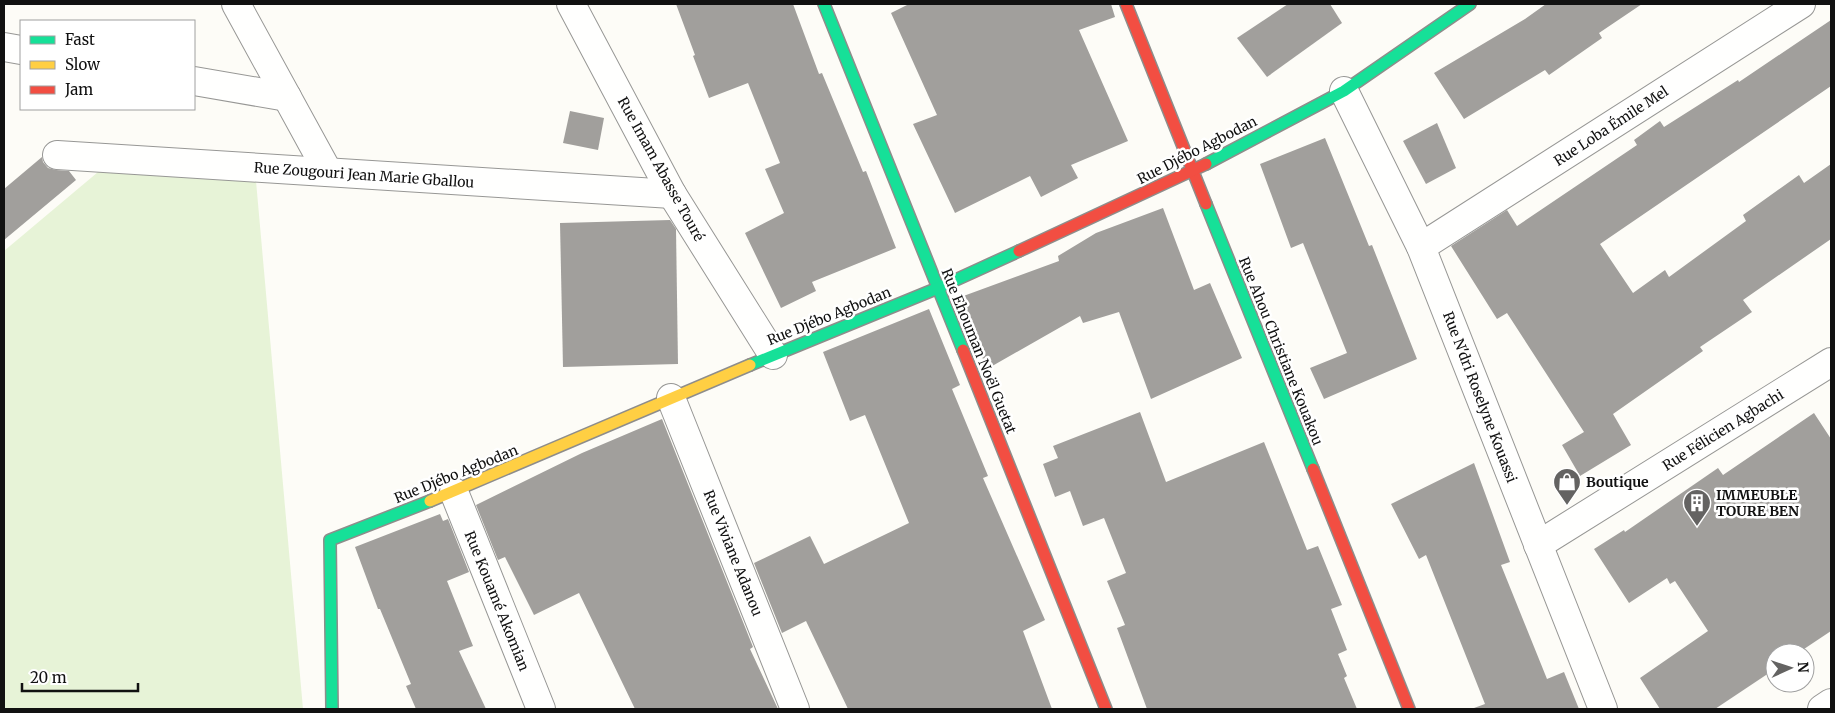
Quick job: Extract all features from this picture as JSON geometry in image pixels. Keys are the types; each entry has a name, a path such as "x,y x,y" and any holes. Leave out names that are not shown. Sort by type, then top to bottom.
{"street":[{"path":"236,4 328,172"},
{"name":"Rue Imam Abasse Touré","path":"571,4 672,194 773,355"},
{"name":"Rue Ehouman Noël Guetat","path":"824,4 1106,709"},
{"name":"Rue Ahou Christiane Kouakou","path":"1126,4 1409,709"},
{"name":"Rue Djébo Agbodan","path":"332,709 330,540 454,492 670,398 938,288 1193,171 1344,91 1470,4"},
{"name":"Rue Loba Émile Mel","path":"1421,247 1801,4"},
{"path":"4,47 20,50"},
{"path":"195,81 287,97"},
{"name":"Rue N'dri Roselyne Kouassi","path":"1344,91 1421,247 1603,709"},
{"name":"Rue Zougouri Jean Marie Gballou","path":"57,155 672,194"},
{"name":"Rue Félicien Agbachi","path":"1538,545 1831,362"},
{"name":"Rue Viviane Adanou","path":"670,398 795,709"},
{"name":"Rue Kouamé Akomian","path":"454,492 540,709"},
{"path":"1822,709 1831,704"}],"green space":[{"path":"98,172 256,181 303,709 4,709 4,251"}],"building":[{"path":"676,4 793,4 819,74 822,73 863,172 866,171 896,248 812,282 816,291 781,308 745,233 784,213 765,169 780,163 748,83 709,98"},
{"path":"909,4 1111,4 1115,17 1079,30 1128,141 1071,165 1078,178 1041,197 1030,176 955,213 913,124 937,115 891,13"},
{"path":"1288,4 1330,4 1342,23 1267,77 1237,38"},
{"path":"1546,4 1642,4 1599,33 1602,38 1549,75 1545,70 1464,119 1434,73 1525,19"},
{"path":"1831,20 1831,86 1600,244 1633,293 1665,270 1669,277 1746,221 1743,215 1799,175 1804,183 1831,164 1831,239 1743,300 1752,312 1700,347 1703,351 1613,414 1631,445 1580,476 1562,445 1584,432 1507,313 1497,319 1451,246 1507,210 1517,226 1637,145 1634,140 1660,121 1664,127 1738,80 1739,82"},
{"path":"570,111 604,118 598,150 563,143"},
{"path":"1437,123 1456,168 1426,184 1403,141"},
{"path":"1325,138 1369,246 1372,245 1417,359 1324,399 1310,368 1347,353 1303,243 1291,248 1260,164"},
{"path":"42,157 43,162 48,168 69,171 76,180 4,240 4,189"},
{"path":"1163,208 1194,290 1210,283 1242,358 1151,399 1119,312 1083,323 1080,316 987,369 958,298 1059,261 1058,256 1096,233"},
{"path":"670,220 676,229 678,364 563,367 560,223"},
{"path":"929,309 960,385 952,389 988,476 983,478 1045,620 1023,631 1052,709 848,709 806,621 782,633 754,563 810,536 824,564 909,523 865,415 850,421 823,352"},
{"path":"1140,412 1166,482 1264,442 1307,550 1318,546 1342,605 1331,609 1347,650 1338,654 1347,676 1344,678 1357,709 1147,709 1117,628 1125,625 1107,581 1126,573 1104,518 1083,526 1070,491 1055,497 1043,464 1058,458 1053,446"},
{"path":"1814,413 1831,439 1831,631 1813,643 1765,643 1765,676 1715,709 1660,709 1640,678 1708,631 1675,581 1670,584 1667,578 1629,603 1594,549 1624,530 1625,532 1718,468 1723,475"},
{"path":"662,419 753,647 750,649 778,709 635,709 579,593 534,615 505,557 498,560 476,505 582,453"},
{"path":"1474,463 1510,562 1501,565 1547,679 1564,672 1579,709 1474,709 1485,704 1426,555 1419,559 1391,504"},
{"path":"440,514 443,521 448,519 469,572 447,581 473,646 459,651 486,709 416,709 406,686 411,684 380,609 378,609 355,547"}],"traffic: fast":[{"path":"824,4 963,350"},
{"path":"1206,164 1344,91 1470,4"},
{"path":"1206,204 1313,469"},
{"path":"750,365 938,288 1019,251"},
{"path":"332,709 330,540 430,501"}],"traffic: slow":[{"path":"430,501 750,365"}],"traffic: jam":[{"path":"1126,4 1206,204"},
{"path":"1019,251 1206,164"},
{"path":"963,350 1106,709"},
{"path":"1313,469 1409,709"}],"place":[{"name":"Boutique","path":"1567,506"},
{"name":"IMMEUBLE TOURE BEN","path":"1697,527"}]}
